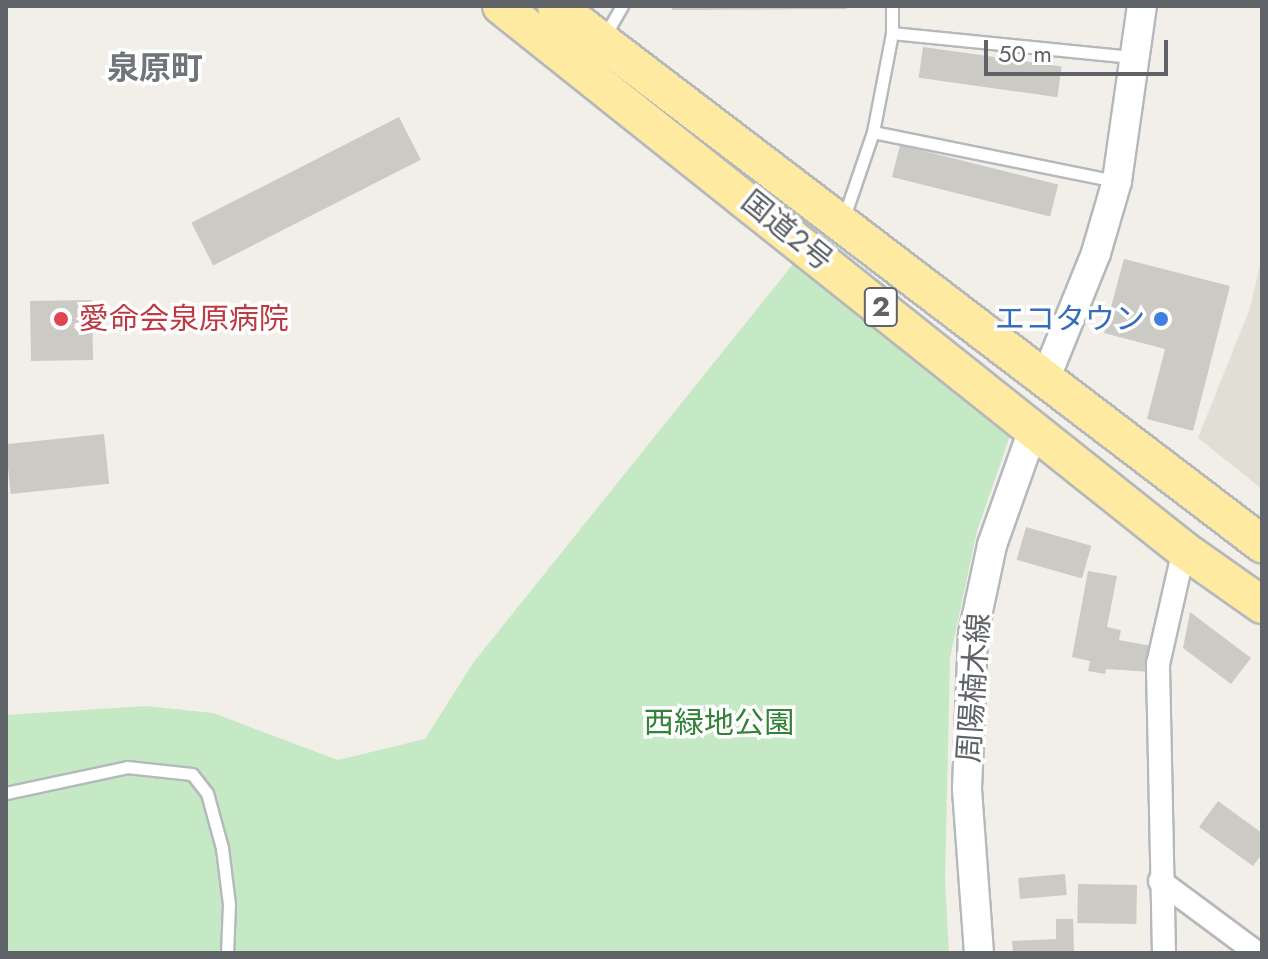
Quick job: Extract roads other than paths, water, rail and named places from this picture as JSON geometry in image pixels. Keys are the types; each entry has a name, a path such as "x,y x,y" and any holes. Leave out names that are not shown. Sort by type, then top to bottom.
{"highway":[{"name":"国道2号","path":"501,6 1184,550 1262,605"},
{"name":"国道2号","path":"556,6 843,220 1044,382 1262,544"}],"street":[{"path":"1044,382 1096,253 1117,181 1138,57 1142,6"},
{"name":"周陽楠木線","path":"979,953 967,789 973,634 992,545 1033,430"},
{"path":"1164,953 1160,881 1158,664 1184,550"},
{"path":"1160,881 1257,953"}],"lane":[{"path":"601,42 622,6"},
{"path":"843,220 873,132 892,33 892,6"},
{"path":"892,33 1138,57"},
{"path":"873,132 1117,181"},
{"path":"6,793 127,767 192,774 207,793 222,848 229,904 227,953"}],"place":[{"name":"愛命会泉原病院","path":"61,319"},
{"name":"エコタウン","path":"1161,319"}],"district":[{"name":"泉原町","path":"155,68"}],"park label":[{"name":"西緑地公園","path":"719,723"}]}
